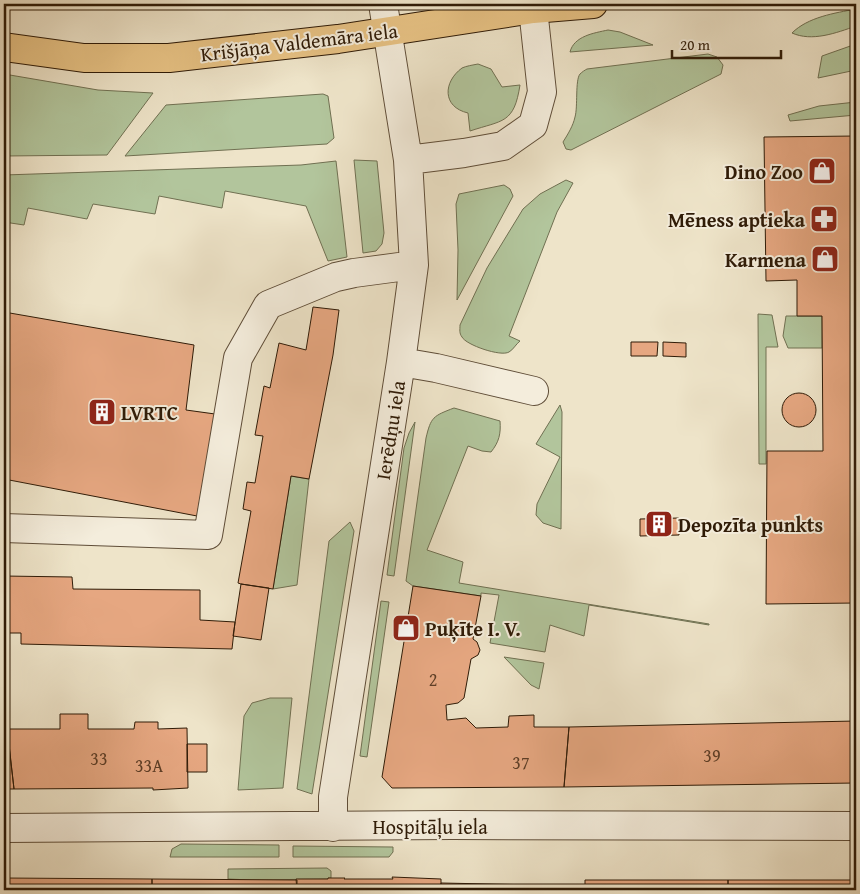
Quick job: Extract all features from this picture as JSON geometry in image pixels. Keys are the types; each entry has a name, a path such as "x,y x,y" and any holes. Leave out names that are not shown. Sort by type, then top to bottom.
{"main road":[{"name":"Krišjāņa Valdemāra iela","path":"4,47 84,58 169,58 338,39 533,9 593,4"}],"street":[{"name":"Ierēdņu iela","path":"333,827 332,797 401,362 414,265 408,160 383,4"},
{"path":"408,160 503,146 533,125 542,92 533,9"},
{"path":"4,528 208,535 238,358 268,305 336,277 414,265"},
{"path":"401,362 436,368 534,391"},
{"name":"Hospitāļu iela","path":"4,828 452,825 856,826"}],"green space":[{"path":"856,9 856,26 816,37 800,36 792,33 814,19"},
{"path":"608,30 620,32 653,45 570,52 580,39"},
{"path":"856,44 856,70 818,78 822,56"},
{"path":"708,54 717,57 723,65 721,74 571,150 566,149 563,142 574,120 578,77 584,70"},
{"path":"478,64 491,69 502,87 520,85 510,114 499,122 470,131 468,113 459,110 453,105 448,93 451,80 462,68"},
{"path":"4,74 98,90 153,93 107,155 4,156"},
{"path":"323,94 328,96 334,138 327,144 125,156 166,105"},
{"path":"856,102 856,115 790,121 788,115 819,106"},
{"path":"354,160 377,161 384,233 382,244 376,251 363,253"},
{"path":"336,161 347,257 328,261 306,206 225,191 222,208 159,196 155,214 93,204 87,219 28,208 24,225 4,222 4,175 301,165"},
{"path":"566,180 573,183 557,212 509,336 520,341 510,351 505,353 492,352 477,347 461,336 460,325 487,268 523,209 540,194"},
{"path":"504,185 510,189 513,196 457,300 458,250 456,204 459,194"},
{"path":"758,314 772,315 778,347 766,347 766,464 759,464"},
{"path":"786,316 822,316 822,348 788,348 783,336"},
{"path":"560,405 562,412 561,529 543,523 536,515 537,504 560,457 536,444"},
{"path":"454,408 500,421 498,441 491,452 468,446 427,550 463,562 459,583 709,625 589,605 584,636 550,625 545,652 490,643 499,595 481,593 481,596 413,586 406,581 426,438 434,418"},
{"path":"415,422 394,576 387,575 404,448"},
{"path":"291,476 309,479 297,585 273,589"},
{"path":"350,522 354,531 312,794 297,789 329,541"},
{"path":"381,601 389,602 367,757 360,756"},
{"path":"504,657 544,663 539,689 531,685"},
{"path":"270,698 292,698 283,788 238,790 244,716 252,703"},
{"path":"181,844 279,845 279,857 170,857 172,849"},
{"path":"293,846 393,847 393,852 389,857 293,857"},
{"path":"327,868 331,871 331,878 328,879 228,879 228,869"}],"building":[{"path":"856,136 856,603 766,604 767,451 823,451 822,316 797,316 797,280 766,281 764,137"},
{"path":"313,307 339,310 333,355 309,479 291,476 273,589 241,584 238,583 251,511 243,509 247,482 255,483 263,436 255,435 264,386 270,388 279,343 306,350"},
{"name":"LVRTC","path":"4,312 194,345 186,410 215,414 197,516 4,479"},
{"path":"631,342 658,342 657,356 631,356"},
{"path":"663,342 686,343 686,357 663,356"},
{"path":"799,393 806,394 811,398 815,403 815,417 811,422 806,426 799,427 792,426 787,422 783,417 782,410 783,403 787,398 792,394"},
{"name":"Depozīta punkts","path":"679,518 679,535 640,536 640,519"},
{"path":"4,576 72,577 73,589 200,590 200,620 235,622 232,649 21,644 21,633 4,633"},
{"path":"241,584 269,588 261,640 233,636"},
{"path":"413,586 481,596 473,639 477,642 480,650 478,655 471,659 464,698 458,703 446,705 447,720 466,718 476,728 508,727 509,716 534,715 534,727 569,727 564,787 392,788 382,777"},
{"path":"60,714 88,714 88,729 134,729 135,722 158,722 158,729 187,728 188,788 153,790 153,788 14,789 7,729 60,729"},
{"path":"4,717 6,717 14,789 4,789"},
{"path":"856,721 856,783 564,787 569,727"},
{"path":"187,744 207,744 207,772 187,772"},
{"path":"392,877 441,879 441,890 297,890 296,879 393,879"},
{"path":"4,878 152,879 152,890 4,890"},
{"path":"152,879 297,880 297,890 152,890"},
{"path":"585,880 728,880 728,890 585,890"},
{"path":"728,880 856,880 856,890 728,890"},
{"path":"441,883 585,886 585,890 441,890"}],"place":[{"name":"Dino Zoo","path":"822,171"},
{"name":"Mēness aptieka","path":"824,219"},
{"name":"Karmena","path":"825,259"},
{"name":"LVRTC","path":"102,412"},
{"name":"Depozīta punkts","path":"659,524"},
{"name":"Puķīte I. V.","path":"406,628"}]}
